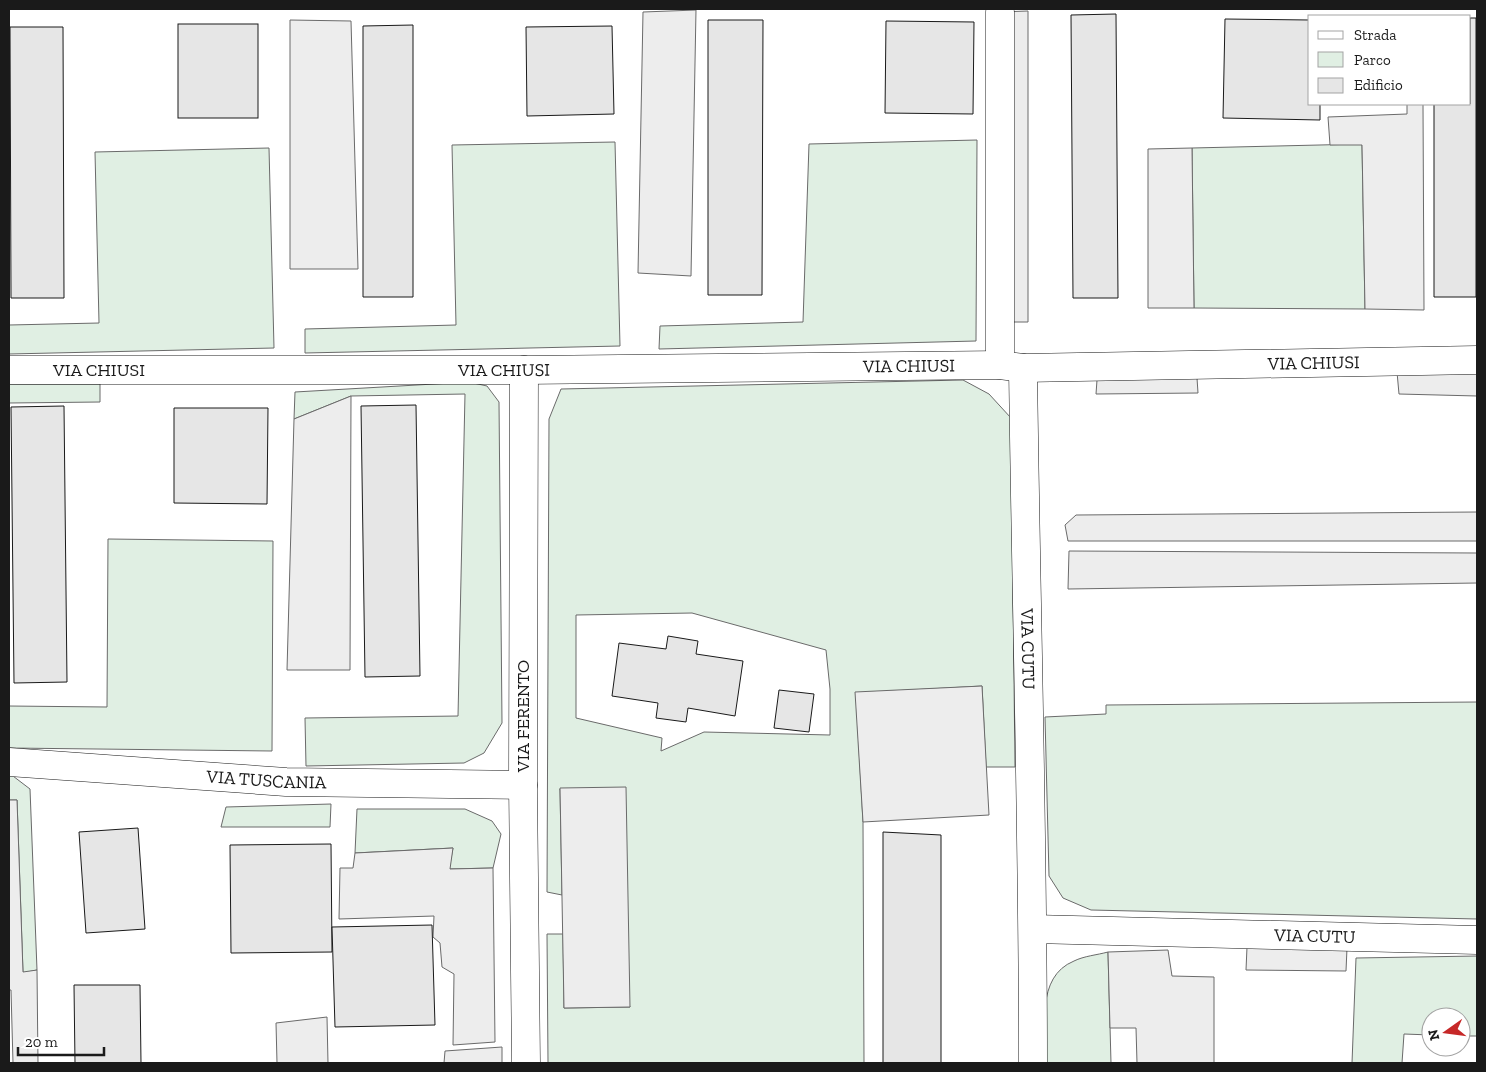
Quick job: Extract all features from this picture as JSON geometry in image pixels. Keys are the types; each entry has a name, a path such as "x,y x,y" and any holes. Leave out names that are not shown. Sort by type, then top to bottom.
{"street":[{"path":"1000,12 1012,367"},
{"name":"VIA CHIUSI","path":"9,370 524,370 1012,367 1477,360"},
{"name":"VIA CUTU","path":"1012,367 1025,590 1033,929 1033,1063"},
{"name":"VIA FERENTO","path":"524,370 523,786 526,1063"},
{"name":"VIA TUSCANIA","path":"9,762 286,782 523,786"},
{"name":"VIA CUTU","path":"1033,929 1477,940"}],"green space":[{"path":"977,140 976,341 659,349 660,326 803,322 809,144"},
{"path":"615,142 620,346 305,353 305,329 456,325 452,145"},
{"path":"1362,144 1365,309 1194,308 1192,148"},
{"path":"269,148 274,348 9,354 9,325 99,323 95,152"},
{"path":"963,380 989,394 1011,418 1015,767 986,767 982,686 856,693 863,822 864,1063 548,1063 547,934 563,934 564,1008 630,1007 560,789 562,895 547,892 549,419 561,389","holes":["692,613 826,650 830,689 830,735 704,732 661,751 662,738 576,718 576,615"]},
{"path":"469,382 487,386 499,402 502,723 484,753 464,763 306,766 305,718 458,716 465,394 351,396 294,419 295,392"},
{"path":"9,384 100,384 100,402 9,403"},
{"path":"108,539 273,541 272,751 9,748 9,706 107,707"},
{"path":"1477,702 1477,919 1091,910 1063,898 1049,876 1045,717 1106,714 1106,705"},
{"path":"9,773 30,789 37,970 23,973 17,800 9,800"},
{"path":"331,804 330,827 221,827 226,807"},
{"path":"357,809 465,809 492,821 501,834 493,868 449,869 453,848 355,853"},
{"path":"1108,952 1111,1063 1046,1063 1045,1005 1053,979 1062,969 1074,961"},
{"path":"1477,956 1477,1036 1471,1036 1471,1007 1421,1007 1421,1035 1404,1034 1402,1063 1352,1063 1356,958"}],"shaded area":[{"path":"696,10 691,276 638,273 643,12"},
{"path":"1028,11 1028,322 1000,322 1000,12"},
{"path":"290,20 351,21 358,269 290,269"},
{"path":"1407,105 1423,105 1424,310 1365,309 1362,145 1330,145 1328,117 1407,114"},
{"path":"1192,148 1194,308 1148,308 1148,149"},
{"path":"1397,372 1477,373 1477,396 1399,394"},
{"path":"1197,378 1198,393 1096,394 1097,380"},
{"path":"351,396 350,670 287,670 294,419"},
{"path":"1477,512 1477,541 1068,541 1065,525 1076,515"},
{"path":"1069,551 1477,553 1477,583 1068,589"},
{"path":"982,686 989,815 863,822 855,692"},
{"path":"626,787 630,1007 564,1008 560,788"},
{"path":"9,800 17,800 23,972 37,970 38,1063 13,1063 11,990 9,990"},
{"path":"453,848 450,869 493,868 495,1042 453,1045 454,974 442,967 440,943 433,937 434,916 339,919 340,868 353,868 355,853"},
{"path":"1247,947 1347,948 1346,971 1246,970"},
{"path":"1168,950 1172,976 1214,977 1214,1063 1137,1063 1136,1028 1110,1028 1108,952"},
{"path":"327,1017 328,1063 277,1063 276,1023"},
{"path":"502,1047 502,1063 444,1063 445,1051"}],"building":[{"path":"1116,14 1118,298 1073,298 1071,15"},
{"path":"1471,18 1476,18 1476,297 1434,297 1434,105 1471,105"},
{"path":"1225,19 1308,20 1308,105 1320,105 1320,120 1223,118"},
{"path":"708,20 763,20 762,295 708,295"},
{"path":"886,21 974,22 973,114 885,113"},
{"path":"178,24 258,24 258,118 178,118"},
{"path":"413,25 413,297 363,297 363,26"},
{"path":"612,26 614,114 527,116 526,27"},
{"path":"10,27 63,27 64,298 11,298"},
{"path":"416,405 420,676 365,677 361,406"},
{"path":"64,406 67,682 14,683 11,407"},
{"path":"174,408 268,408 267,504 174,503"},
{"path":"668,636 698,641 696,654 743,661 735,716 688,708 686,722 656,718 658,703 612,696 619,643 666,649"},
{"path":"779,690 814,694 809,732 774,728"},
{"path":"138,828 145,929 86,933 79,832"},
{"path":"883,832 941,835 941,1063 883,1063"},
{"path":"331,844 332,952 231,953 230,845"},
{"path":"432,925 435,1025 335,1027 332,927"},
{"path":"74,985 140,985 141,1063 75,1063"}]}
